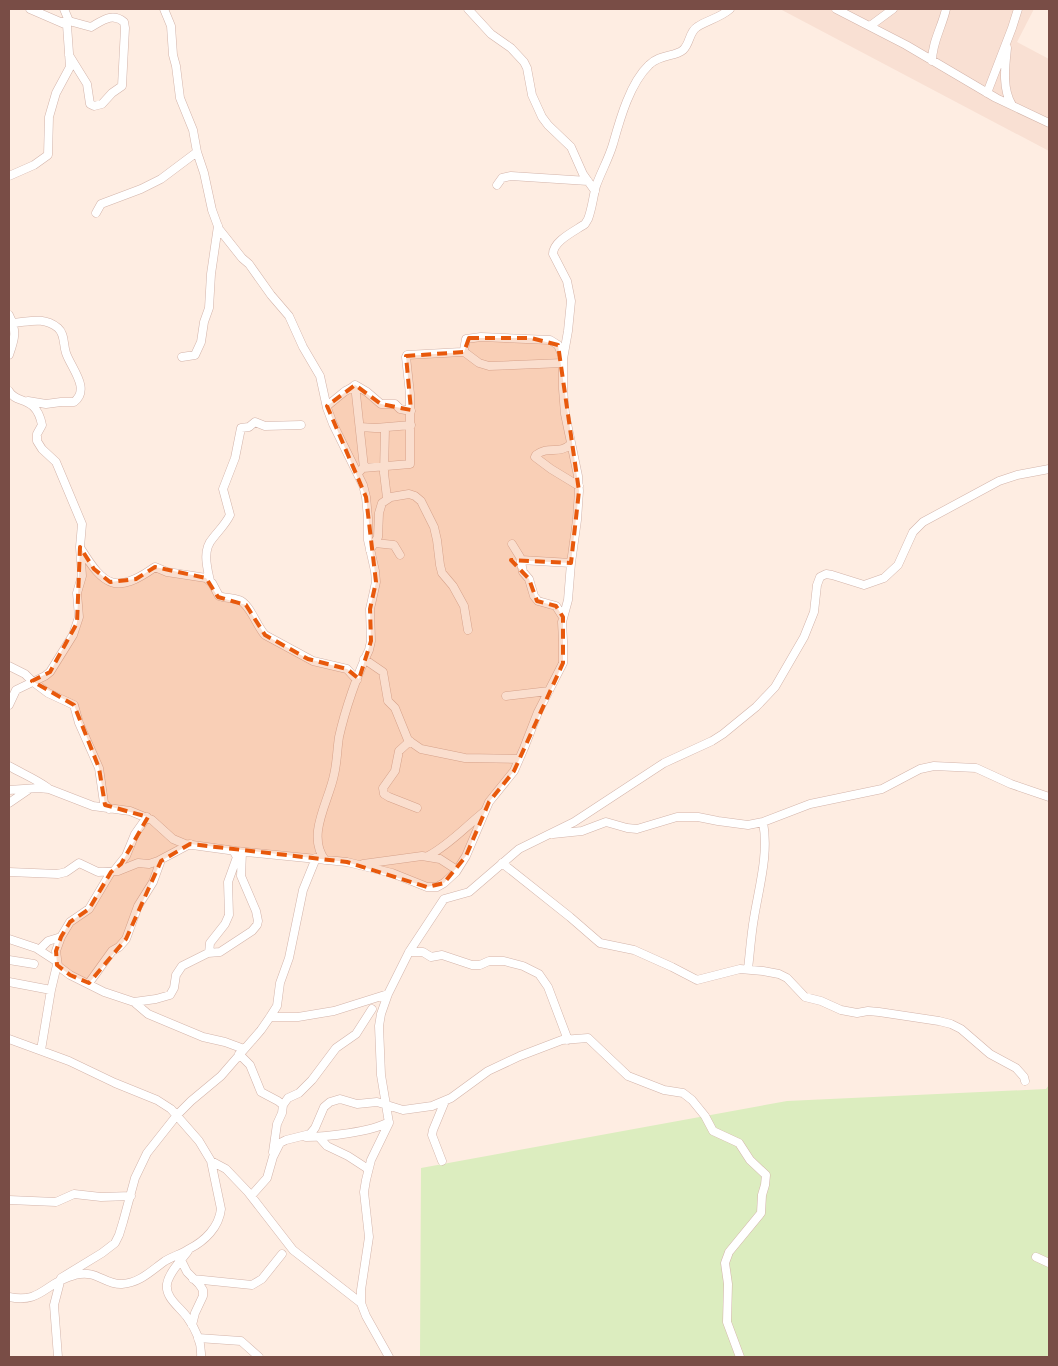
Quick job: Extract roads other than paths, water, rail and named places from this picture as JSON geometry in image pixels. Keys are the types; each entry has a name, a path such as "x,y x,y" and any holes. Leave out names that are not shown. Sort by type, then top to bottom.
{"street":[{"path":"30,9 66,22 91,27 107,18 114,17 124,22 122,86 102,104 94,106 90,104 87,84 69,55"},
{"path":"9,176 34,165 48,156 49,117 56,93 70,67 68,28 64,9"},
{"path":"164,9 171,26 173,55 180,98 191,126 212,210 218,226 289,316 303,348 320,376 326,406 333,424 361,470"},
{"path":"468,9 491,34 511,48 524,62 528,68 532,95 542,117 571,147 595,191"},
{"path":"9,766 36,779 49,789 87,804 130,811 152,820 173,839 190,844 232,851 316,858 357,865 392,873 427,887 441,886 457,870 475,838 484,812 493,795 511,775 538,712 563,663 564,641 561,626 568,600 570,563 577,520 579,486 564,405 563,361 571,301 567,281 553,252 558,243 585,224 590,214 595,191 610,153 617,126 636,83 646,68 663,56 681,51 687,45 693,31 697,27 718,18 730,9"},
{"path":"836,9 870,26 987,93 1049,123"},
{"path":"870,26 893,9"},
{"path":"932,61 933,44 941,27 946,9"},
{"path":"987,93 1018,9"},
{"path":"1007,41 1005,86 1008,99 1012,105"},
{"path":"96,213 101,204 141,189 161,179 197,152"},
{"path":"497,185 502,178 511,176 588,181"},
{"path":"182,357 195,355 201,342 204,322 209,308 211,274 218,226"},
{"path":"9,315 15,334 9,355"},
{"path":"13,323 36,319 57,327 62,332 66,353 81,388 79,397 74,402 46,404 24,401"},
{"path":"463,351 466,340 472,338 530,338 555,342 560,348 563,361"},
{"path":"361,470 384,465 410,464 411,411 406,356 463,351 479,363 489,366 563,361"},
{"path":"326,406 355,385"},
{"path":"355,385 381,404 395,404 400,409 411,411"},
{"path":"325,860 318,848 320,825 334,774 340,735 349,701 369,650 371,641 370,609 376,582 372,547 368,534 366,497 361,470 360,427 355,385"},
{"path":"9,391 11,395 33,405 38,413 42,425 37,434 37,442 56,462 82,524 80,547 82,576 77,593 79,613 77,623 69,641 50,672 16,690 9,705"},
{"path":"301,425 265,426 255,422 250,426 241,428 235,458 223,489 230,515 221,530 212,539 207,553 206,559 210,581 219,596 240,600 246,605 265,635 313,661 347,669 357,680"},
{"path":"360,427 385,428 411,425"},
{"path":"372,547 378,537 380,508 387,498 384,465 385,428"},
{"path":"571,444 564,449 550,449 537,453 535,458 551,470 579,486"},
{"path":"389,1357 369,1323 361,1303 361,1278 369,1244 364,1192 371,1160 386,1132 389,1122 382,1090 379,1059 380,1023 388,994 409,952 444,899 469,892 519,849 579,819 664,763 723,734 756,707 775,687 804,637 814,612 817,584 820,577 826,574 832,575 864,585 877,582 898,565 913,532 923,522 999,481 1017,475 1049,469"},
{"path":"387,498 409,494 421,501 434,527 438,540 442,574 453,586 464,606 468,630"},
{"path":"512,544 521,560 523,572 530,580 534,596 538,601 556,606 563,617"},
{"path":"372,547 394,546 400,555"},
{"path":"80,547 94,569 103,579 110,582 121,583 136,579 155,567 167,572 210,581"},
{"path":"521,560 570,563"},
{"path":"364,659 382,672 387,699 395,708 410,742 421,749 465,758 519,759"},
{"path":"9,666 25,674 48,692 74,705 79,723 99,768 104,803 110,809"},
{"path":"506,696 549,691"},
{"path":"410,742 399,751 395,771 382,788 384,794 388,797 417,808"},
{"path":"549,835 582,831 606,822 637,829 677,817 698,816 748,825 763,822 810,804 882,789 920,769 934,766 976,768 1010,784 1049,797"},
{"path":"9,803 29,789"},
{"path":"9,790 49,789"},
{"path":"357,865 428,856 444,848 468,824 484,812"},
{"path":"42,1050 50,990 57,963 56,948 70,922 89,909 112,872 126,856 136,834 147,818"},
{"path":"748,969 765,854 763,822"},
{"path":"9,872 58,874 66,872 80,863 98,872 112,872 138,863 149,864 161,860 190,844"},
{"path":"209,952 210,943 225,924 229,915 228,882 237,857 232,851"},
{"path":"134,1002 156,999 170,994 174,988 176,975 182,966 209,952 219,952 252,931 258,923 256,911 241,876 242,852"},
{"path":"428,856 440,859 457,870"},
{"path":"9,1297 20,1299 37,1296 102,1253 119,1236 139,1167 177,1116 191,1101 221,1076 261,1030 277,1006 280,983 289,958 303,890 316,858"},
{"path":"89,983 112,951 126,939 138,906 153,882 161,860"},
{"path":"502,863 600,943 640,953 697,980 703,980 740,968 779,974 788,978 804,997 820,1001 841,1010 879,1012 951,1024 961,1029 990,1054 1016,1068 1025,1081"},
{"path":"39,950 48,941 61,937"},
{"path":"9,939 39,950 57,963 70,976 89,983 104,992 134,1002 146,1013 203,1037 230,1044 241,1052 250,1065 261,1092 278,1101 282,1106"},
{"path":"409,952 423,952 431,957 442,954 472,965 490,961 504,961 523,966 539,974 548,988 568,1040"},
{"path":"9,960 34,964"},
{"path":"9,982 50,990"},
{"path":"270,1017 334,1012 388,994"},
{"path":"364,1001 372,1009 380,1023"},
{"path":"251,1196 267,1178 273,1157 277,1124 282,1113 282,1106 288,1098 299,1093 312,1080 336,1048 356,1034 372,1009"},
{"path":"304,1137 315,1128 326,1104 335,1100 340,1099 357,1104 377,1102 398,1110 432,1106 445,1101 496,1067 555,1042 589,1038 599,1050 628,1076 652,1084 660,1089 684,1094 700,1110 713,1131 738,1143 750,1160 766,1176 761,1213 729,1252 725,1263 728,1284 726,1322 740,1357"},
{"path":"9,1039 42,1050 157,1100 171,1109 199,1141 211,1161 217,1183 221,1209 220,1216 207,1236 190,1249 181,1260 167,1282 167,1291 192,1325 198,1338 201,1357"},
{"path":"442,1161 432,1135 445,1101"},
{"path":"273,1157 280,1143 286,1140 319,1137 372,1128 389,1122"},
{"path":"319,1137 328,1147 348,1156 368,1170"},
{"path":"211,1161 226,1169 251,1196 293,1250 361,1303"},
{"path":"9,1200 56,1202 74,1194 100,1197 131,1196"},
{"path":"62,1278 95,1274 117,1284 130,1283 148,1274 172,1257 190,1249"},
{"path":"193,1278 252,1285 262,1278 282,1254"},
{"path":"1036,1257 1049,1263"},
{"path":"181,1260 187,1272 203,1290 203,1296 192,1325"},
{"path":"58,1357 54,1305 62,1278"},
{"path":"198,1338 241,1341 259,1357"}]}
